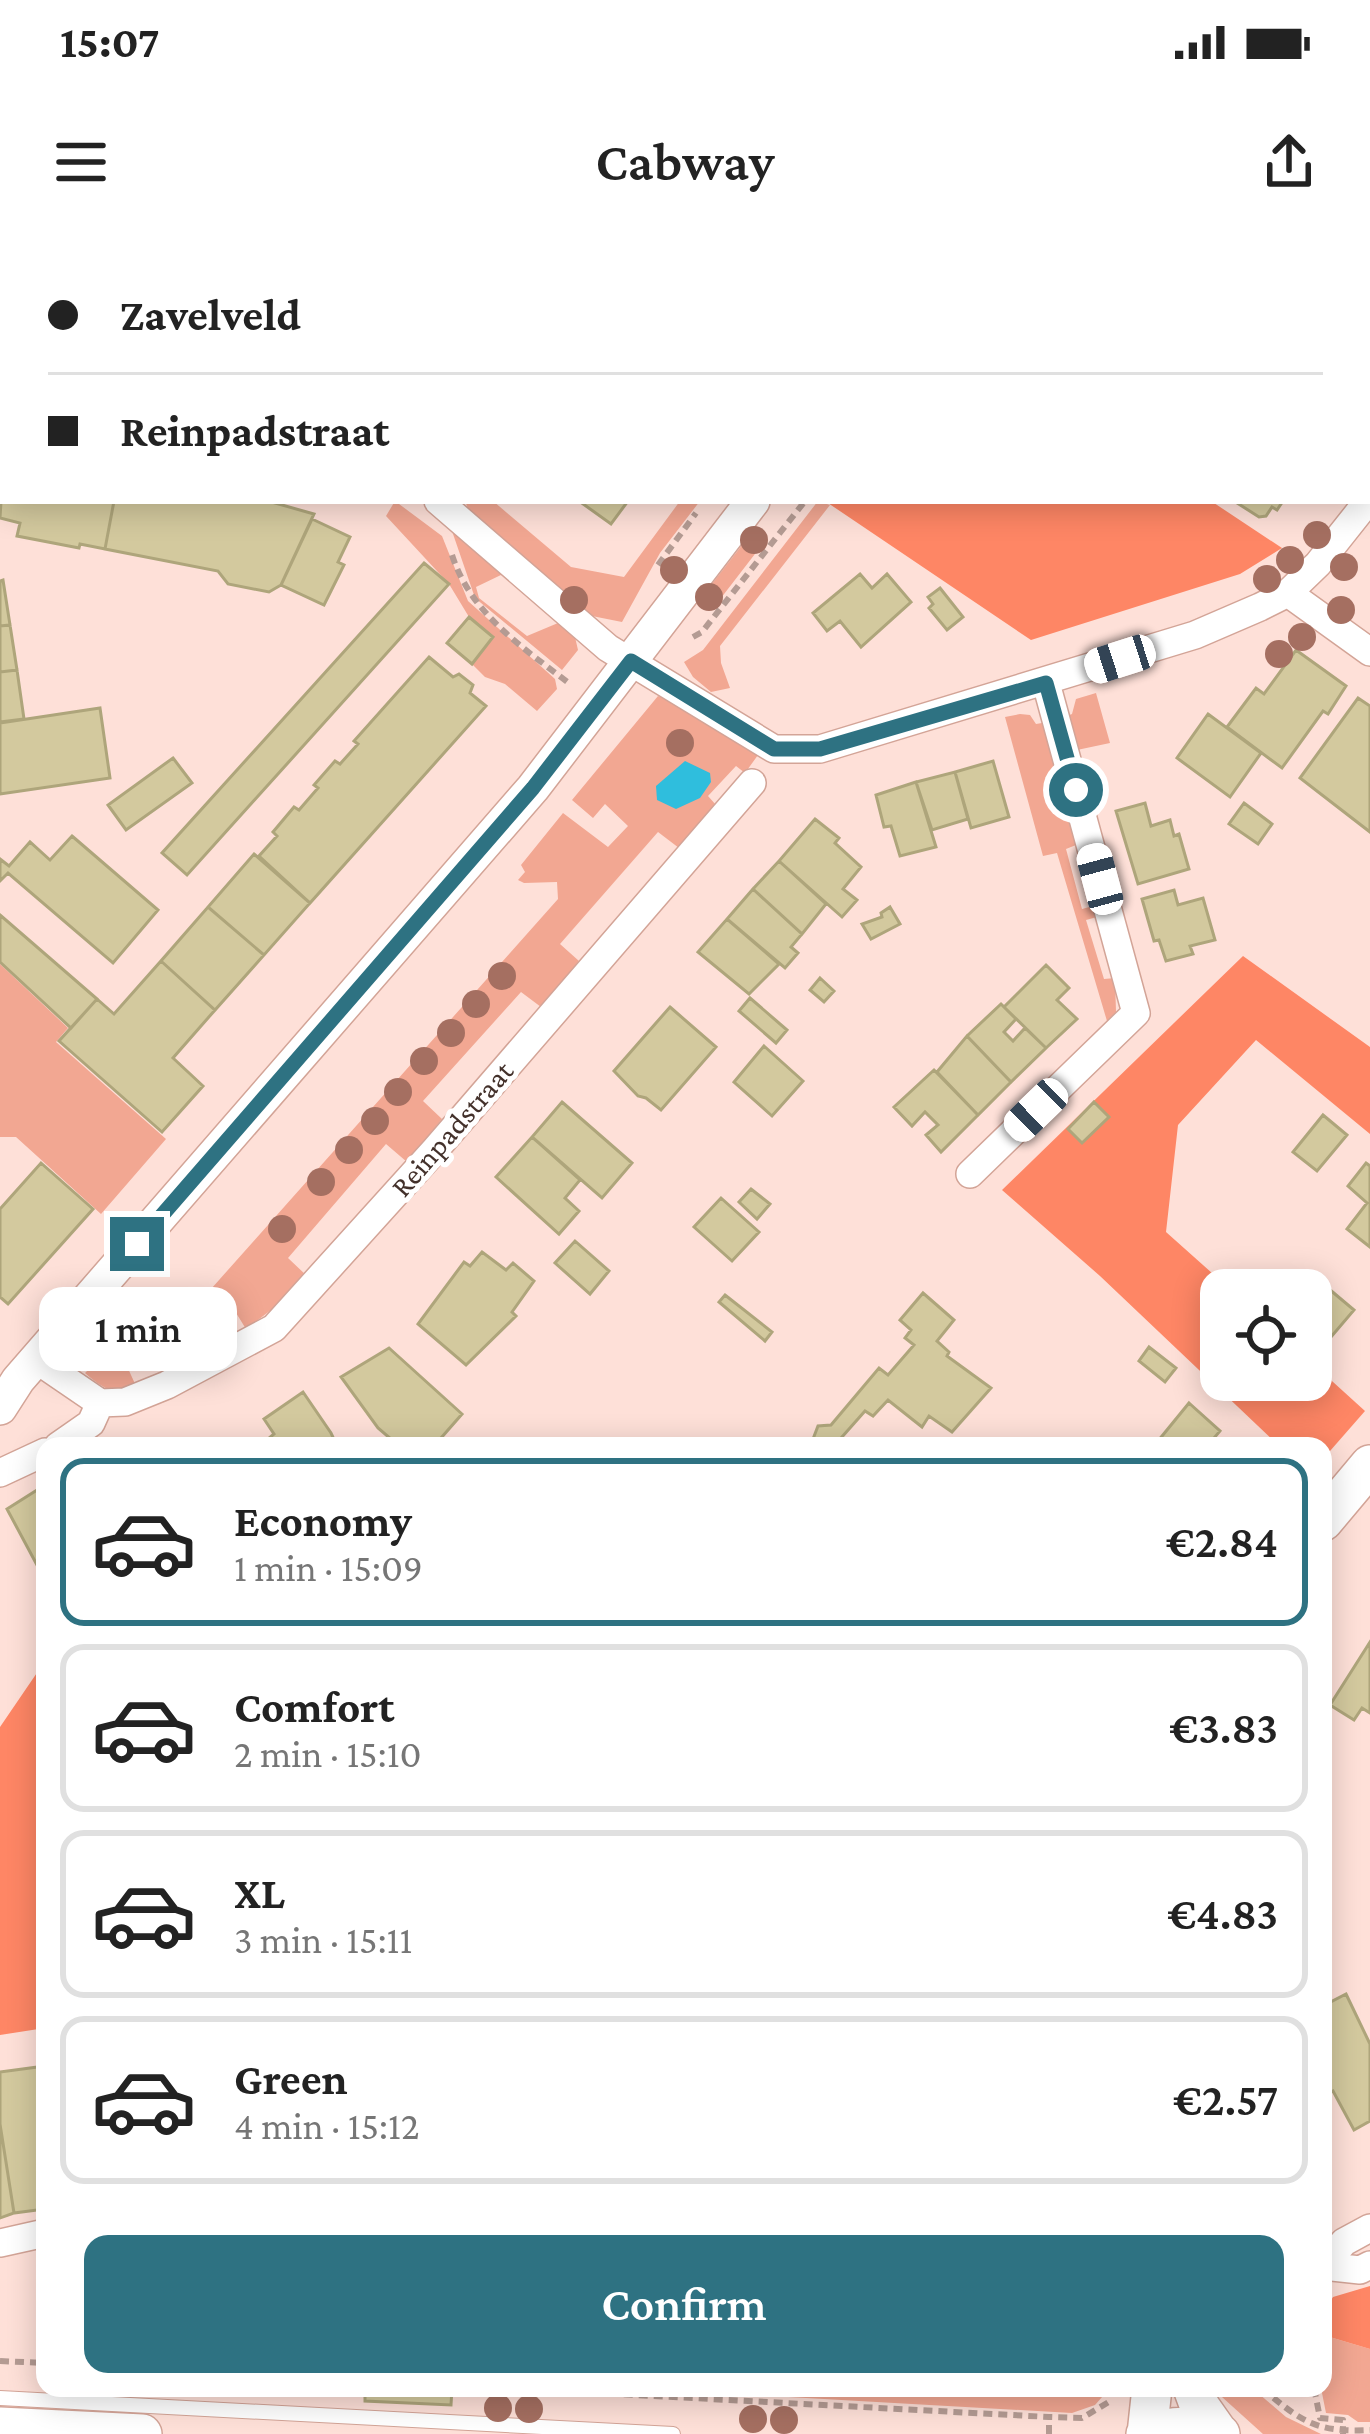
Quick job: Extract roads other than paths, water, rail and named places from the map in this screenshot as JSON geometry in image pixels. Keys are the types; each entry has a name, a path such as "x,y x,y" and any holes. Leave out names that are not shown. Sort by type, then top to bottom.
{"main road":[{"path":"1332,1510 1370,1465"},
{"path":"1151,2397 1147,2434 1171,2426 1196,2426 1220,2434"},
{"path":"1196,2397 1220,2434"},
{"path":"0,2427 142,2434"}],"street":[{"path":"442,504 596,640 774,749 820,749 1195,635 1288,592 1318,564 1366,504"},
{"path":"71,1437 91,1423 100,1403 14,1383 533,788 751,504"},
{"path":"1288,592 1370,652"},
{"path":"970,1174 1136,1013 1046,683"},
{"name":"Reinpadstraat","path":"100,1403 125,1402 167,1385 274,1328 752,783"},
{"path":"0,1473 36,1456"},
{"path":"1332,2256 1344,2242 1370,2228"},
{"path":"0,2243 36,2235"},
{"path":"1332,2267 1360,2270 1370,2265"}],"lane":[{"path":"0,2398 673,2434"}],"water":[{"path":"685,761 710,773 711,782 700,798 676,809 657,800 656,786"}]}
